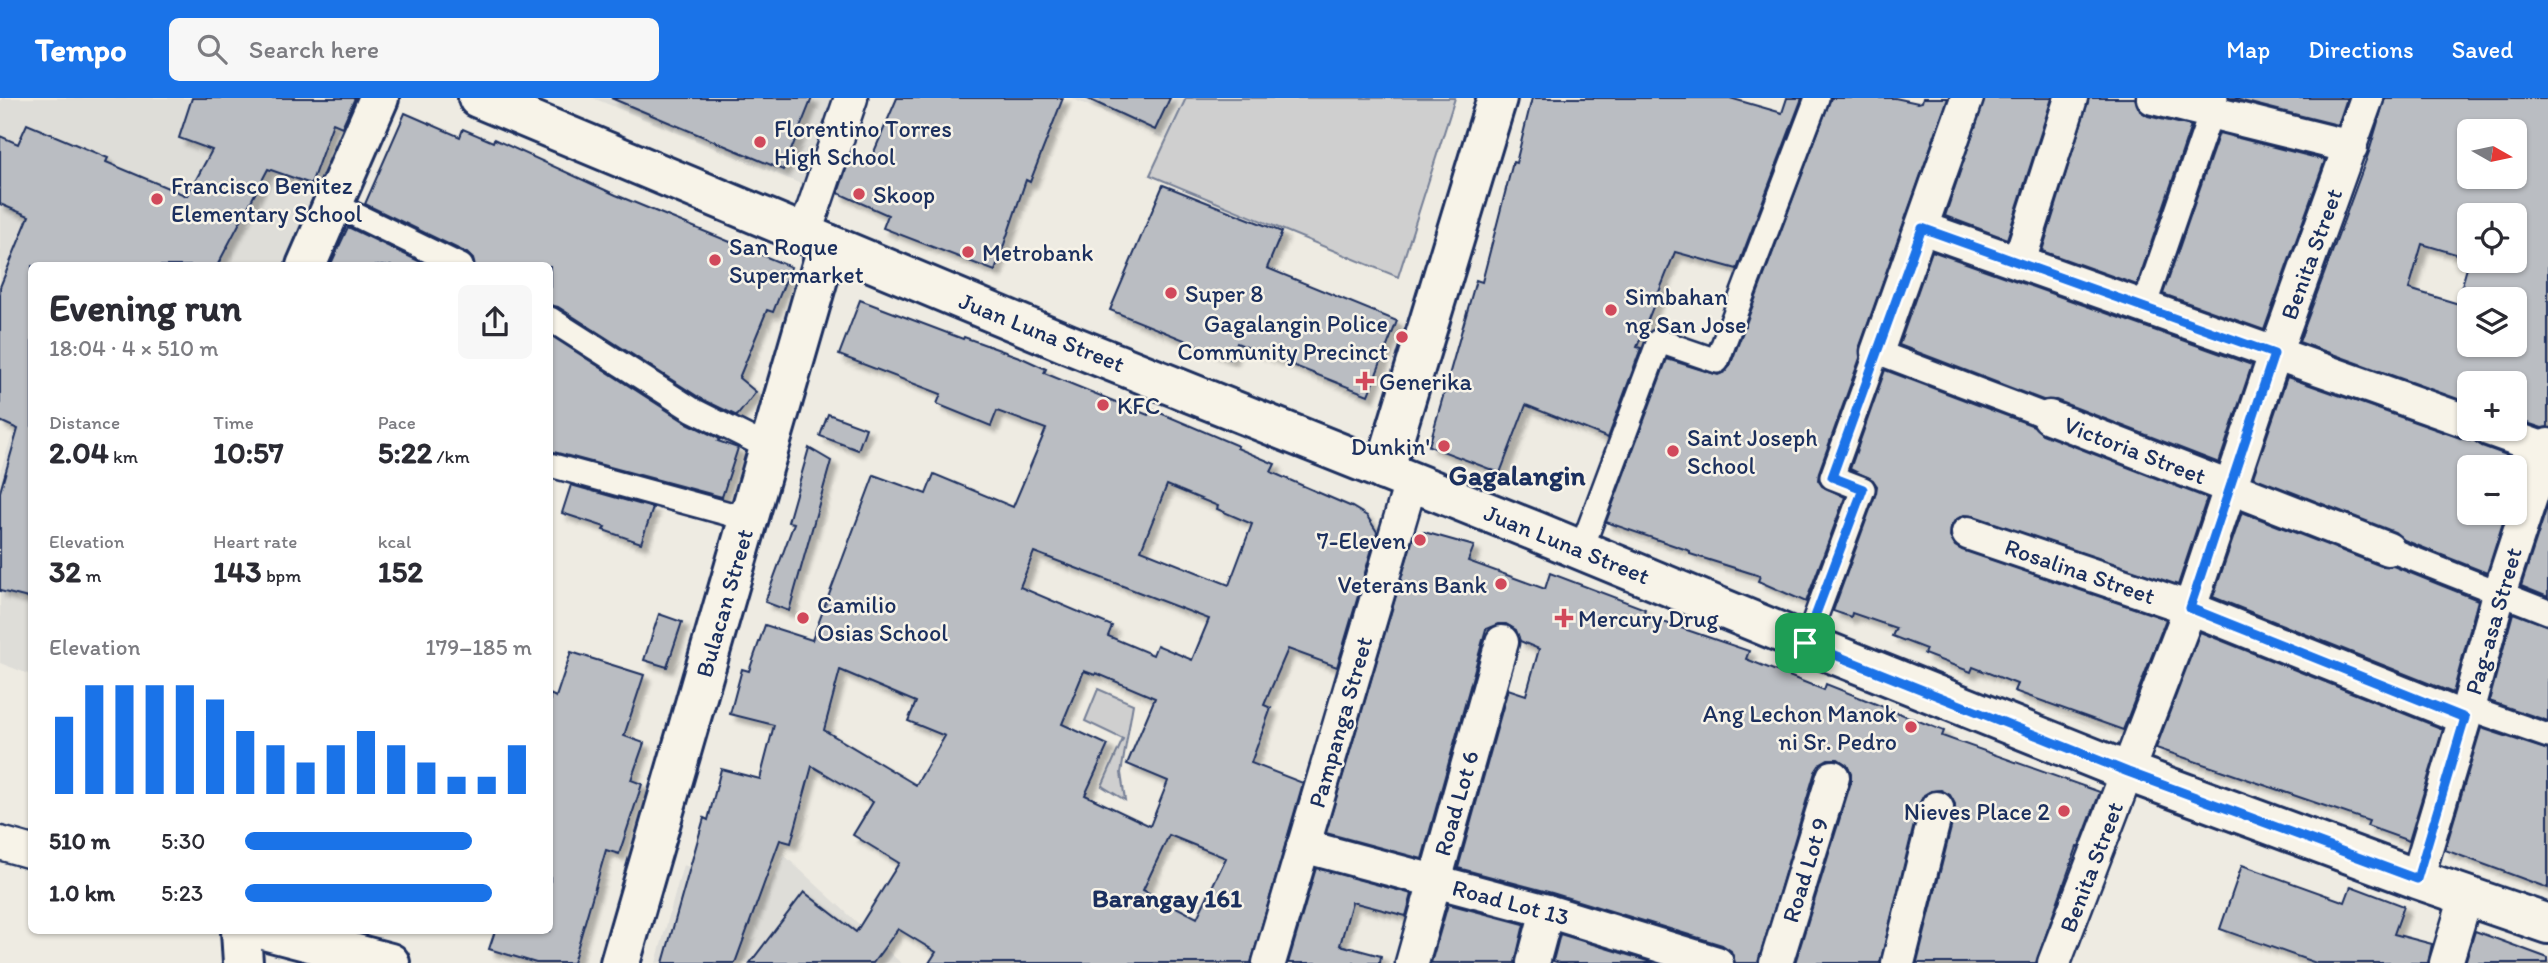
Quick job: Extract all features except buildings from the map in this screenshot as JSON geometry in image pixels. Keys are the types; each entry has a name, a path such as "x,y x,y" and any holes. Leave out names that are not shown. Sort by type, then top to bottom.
{"main road":[{"path":"308,262 379,98"},
{"name":"Juan Luna Street","path":"478,98 1068,344 2128,772 2466,897 2548,924"},
{"name":"Pampanga Street","path":"1397,477 1497,98"},
{"name":"Bulacan Street","path":"620,963 769,448 816,238"},
{"path":"241,934 243,963"},
{"path":"279,934 390,963"}],"street":[{"name":"Bulacan Street","path":"816,238 851,98"},
{"path":"1581,550 1660,341 1717,361 1817,98"},
{"path":"1805,643 1863,489 1832,477 1967,98"},
{"path":"2019,262 2071,98"},
{"path":"2153,98 2214,105 2351,148"},
{"name":"Benita Street","path":"2054,963 2190,608 2274,354 2367,98"},
{"path":"2144,307 2214,105"},
{"path":"332,204 453,262"},
{"path":"1922,228 2457,418"},
{"path":"553,321 693,410 769,448"},
{"name":"Victoria Street","path":"1877,352 2229,486 2548,612"},
{"path":"2526,441 2548,448"},
{"name":"Pag-asa Street","path":"2417,879 2467,713 2499,594 2548,448"},
{"path":"553,466 748,519"},
{"name":"Pampanga Street","path":"1269,963 1303,845 1397,477"},
{"name":"Rosalina Street","path":"1968,533 2190,608 2467,713"},
{"name":"Road Lot 6","path":"1412,963 1502,642"},
{"path":"2467,713 2548,736"},
{"name":"Road Lot 9","path":"1776,963 1833,777"},
{"path":"1898,963 1937,807"},
{"path":"0,843 28,851"},
{"name":"Road Lot 13","path":"1303,845 1547,911 1658,954 1717,963"},
{"path":"2446,963 2466,897"},
{"path":"1533,963 1547,911"}],"shaded area":[{"name":"Francisco Benitez Elementary School","path":"2,98 255,98 345,132 286,262 28,262 28,674 0,663 0,473 14,429 0,422"},
{"name":"Florentino Torres High School","path":"593,98 835,98 806,186"},
{"path":"1071,98 1185,98 1165,139"},
{"path":"1186,98 1455,98 1398,277 1150,175"},
{"path":"1098,689 1133,704 1121,773 1125,800 1102,786 1123,739 1085,721"},
{"path":"784,855 901,963 656,963 683,865 767,888"}],"place":[{"name":"Florentino Torres High School","path":"760,142"},
{"name":"Skoop","path":"859,194"},
{"name":"Francisco Benitez Elementary School","path":"157,199"},
{"name":"Metrobank","path":"968,252"},
{"name":"San Roque Supermarket","path":"715,260"},
{"name":"Super 8","path":"1171,293"},
{"name":"Simbahan ng San Jose","path":"1611,310"},
{"name":"Gagalangin Police Community Precinct","path":"1402,337"},
{"name":"Generika","path":"1365,381"},
{"name":"KFC","path":"1103,405"},
{"name":"Dunkin'","path":"1444,446"},
{"name":"Saint Joseph School","path":"1673,451"},
{"name":"7-Eleven","path":"1420,540"},
{"name":"Veterans Bank","path":"1501,584"},
{"name":"Camilio Osias School","path":"803,618"},
{"name":"Mercury Drug","path":"1564,618"},
{"name":"Ang Lechon Manok ni Sr. Pedro","path":"1911,727"},
{"name":"Nieves Place 2","path":"2064,811"}],"district":[{"name":"Gagalangin","path":"1517,475"},
{"name":"Barangay 161","path":"1167,898"}],"route":[{"path":"1922,228 2274,354 2190,608 2465,718 2417,879 2128,772 1805,643 1863,489 1832,477 1922,228"}]}
